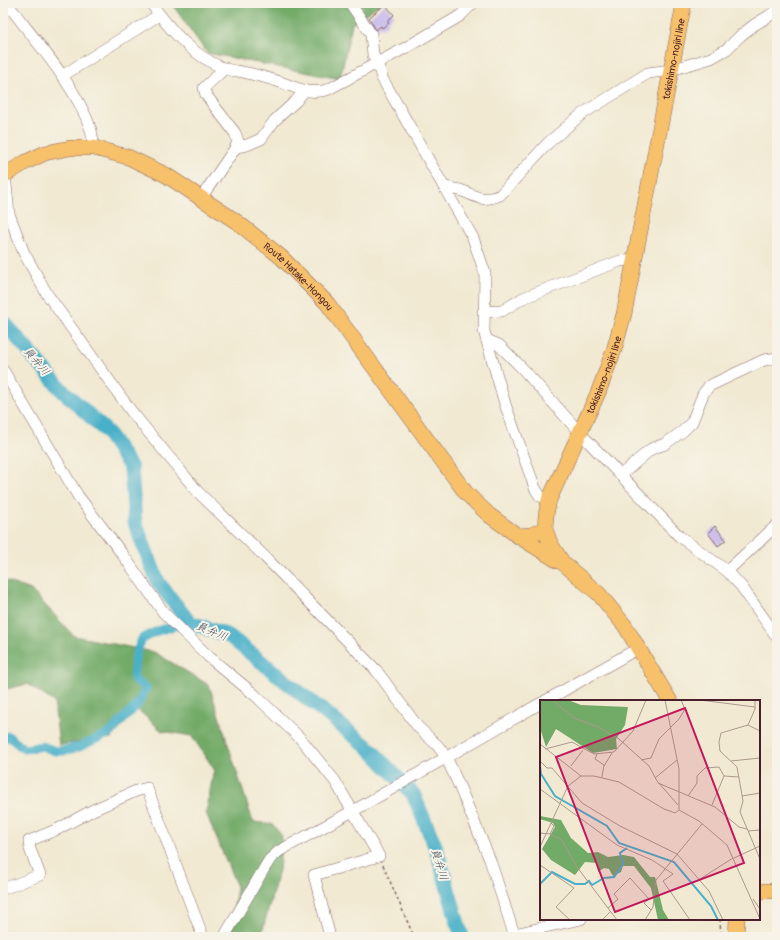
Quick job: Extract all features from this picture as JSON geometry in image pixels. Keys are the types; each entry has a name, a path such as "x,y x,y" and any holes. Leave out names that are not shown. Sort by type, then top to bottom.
{"main road":[{"name":"tokishimo-nojiri line","path":"669,700 625,626 599,594 562,563 551,545 545,529 549,500 598,393 614,350 624,314 684,3"},
{"name":"Route Hatake-Hongou","path":"4,174 45,153 70,148 94,148 128,157 166,175 237,222 281,257 327,303 466,493 489,515 518,536 562,563"},
{"path":"518,536 531,535 545,529"},
{"path":"760,891 777,890"},
{"path":"736,937 737,920"}],"street":[{"path":"7,3 62,76 78,101 91,131 94,148"},
{"path":"151,3 159,15 180,39 205,59 224,68 279,81 304,91 318,92 327,90 407,47 460,16 473,3"},
{"path":"350,3 371,34 373,55 382,78 473,238 485,273 483,312 486,340 505,404 535,488 540,496 549,500"},
{"path":"444,187 459,190 481,199 491,199 500,195 548,143 582,114 648,73 671,70 711,58 727,49 754,25 777,10"},
{"path":"62,76 159,15"},
{"path":"201,198 236,147 238,141 235,132 206,94 204,88 224,68"},
{"path":"236,147 247,145 261,139 275,120 296,101 304,91"},
{"path":"4,174 9,214 24,253 47,294 131,411 198,492 276,568 376,670 418,726 438,746 442,760 458,782 490,860 514,935 577,920"},
{"path":"483,312 502,311 522,298 620,261 635,258"},
{"path":"486,340 499,345 523,369 580,433 679,536 728,571 741,586 777,637"},
{"path":"621,475 651,449 665,444 692,422 703,394 709,386 764,360 777,358"},
{"path":"3,370 78,496 123,555 164,613 209,657 248,688 300,738 357,809 379,856 314,874 330,937"},
{"path":"728,571 777,525"},
{"path":"547,700 638,649"},
{"path":"224,937 270,859 279,851 357,809 540,704"},
{"path":"3,889 40,875 30,849 29,841 58,829 93,810 136,791 147,788 203,937"}],"path":[{"path":"379,856 414,937"},
{"path":"720,920 721,937"}],"green space":[{"path":"171,3 381,3 352,24 340,79 207,53"},
{"path":"3,580 31,590 74,636 154,652 209,685 253,822 272,824 282,836 279,870 262,937 229,937 237,887 206,813 214,769 192,736 162,731 137,709 112,738 59,745 54,702 27,684 3,690"}],"building":[{"path":"385,4 394,15 387,21 389,23 376,30 369,18"},
{"path":"715,526 726,540 718,546 708,533"}],"waterway":[{"name":"員弁川","path":"3,321 60,388 107,432 131,468 135,523 158,582 189,622 229,636 369,748 413,794 436,848 462,937"},
{"path":"3,738 8,736 24,749 42,746 55,751 62,751 79,747 110,733 138,704 146,688 134,680 135,659 142,639 157,631 189,622"}]}
